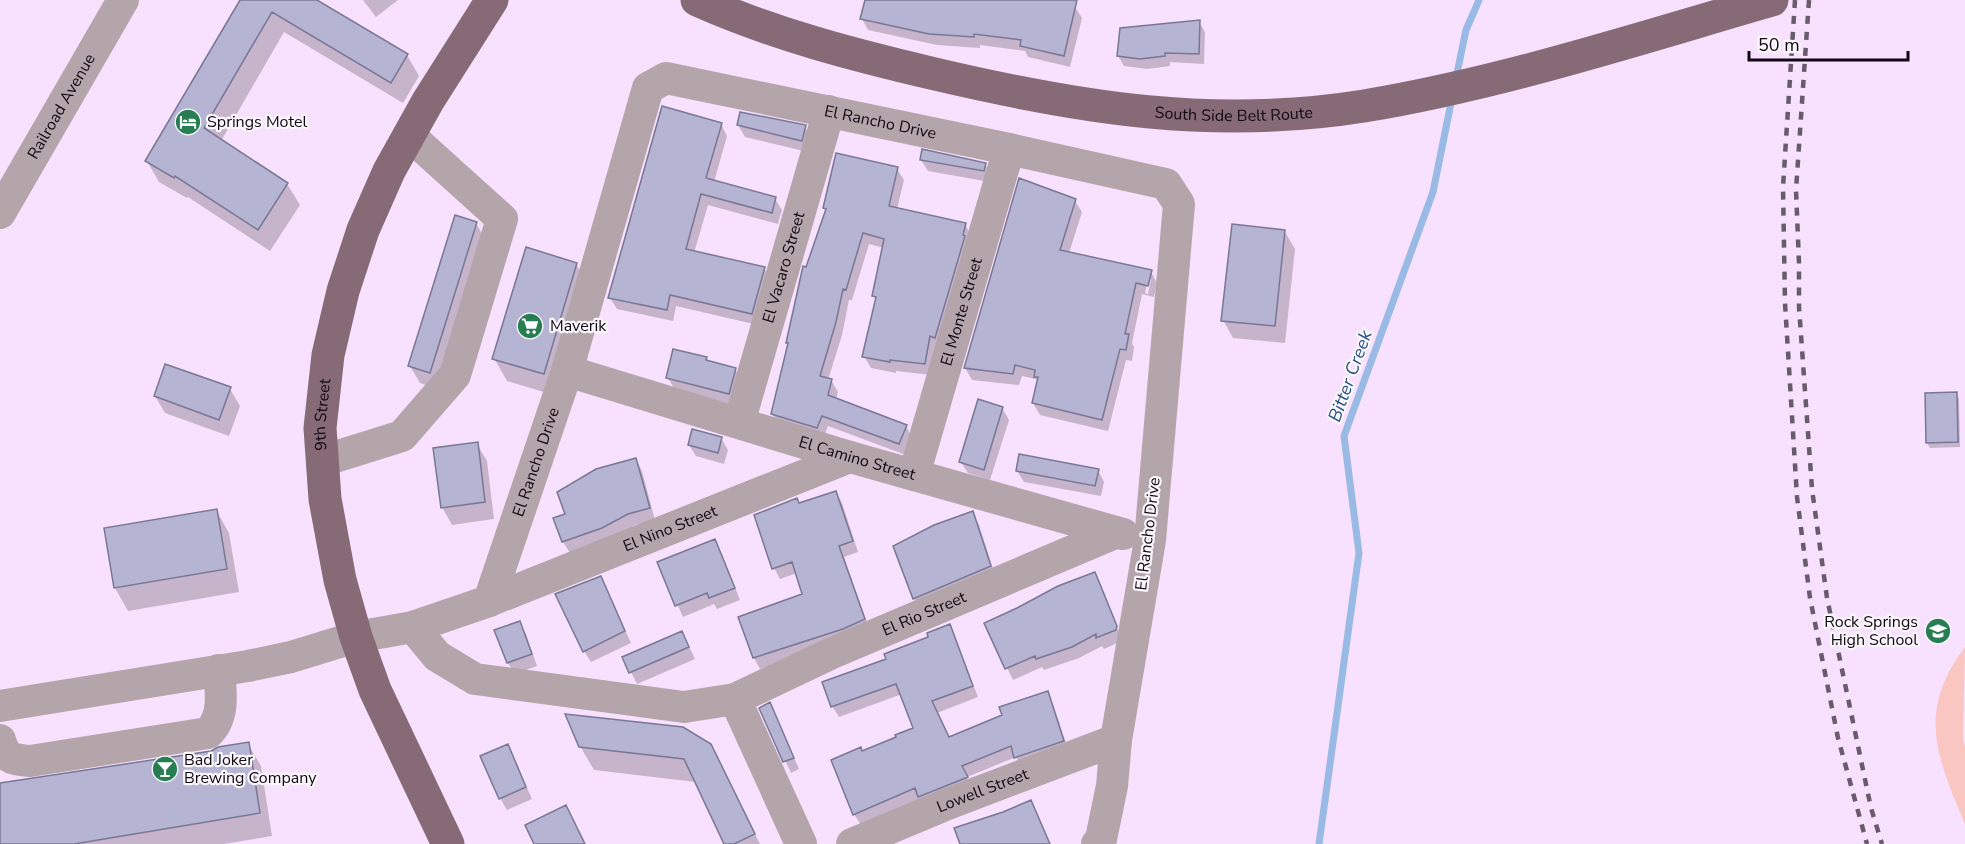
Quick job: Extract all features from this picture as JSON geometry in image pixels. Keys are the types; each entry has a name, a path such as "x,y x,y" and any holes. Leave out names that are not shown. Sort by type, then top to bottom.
{"main road":[{"name":"9th Street","path":"448,844 375,690 356,637 338,569 325,500 320,428 328,355 342,291 363,230 389,171 428,101 492,0"},
{"name":"South Side Belt Route","path":"697,0 782,32 865,58 1067,101 1139,112 1205,117 1289,114 1363,106 1518,72 1772,0"}],"street":[{"name":"Railroad Avenue","path":"0,213 123,0"},
{"name":"El Rancho Drive","path":"489,601 567,371 648,88 666,78 1009,148 1166,184 1179,204 1150,540 1116,740 1112,786 1101,839 1097,844"},
{"name":"El Vacaro Street","path":"739,423 829,111"},
{"path":"322,461 402,436 455,375 502,219 409,135"},
{"name":"El Monte Street","path":"914,475 1009,148"},
{"name":"El Camino Street","path":"567,371 850,457 1115,533 1150,540"},
{"name":"El Nino Street","path":"489,601 850,457"},
{"name":"El Rio Street","path":"414,627 437,656 475,679 684,707 735,699 832,653 1115,533"},
{"path":"0,706 291,657 356,637 414,627 489,601"},
{"path":"0,740 3,751 11,759 30,761 208,733 215,726 220,712 219,670"},
{"path":"735,699 801,844"},
{"name":"Lowell Street","path":"852,844 961,799 1116,740"}],"shaded area":[{"path":"1965,647 1963,739 1965,747 1965,824 1940,756 1936,735 1936,714 1940,693"}],"building":[{"name":"Springs Motel","path":"240,0 317,0 408,54 391,83 272,12 204,128 288,183 258,230 175,176 174,178 145,161"},
{"path":"865,0 1077,0 1064,56 1020,46 1021,40 974,34 974,37 929,34 860,19"},
{"path":"1200,20 1199,54 1165,53 1165,56 1140,59 1117,56 1120,28"},
{"path":"662,106 722,123 706,178 776,197 772,213 701,194 686,249 765,267 752,314 670,295 667,310 608,298"},
{"path":"740,112 806,125 802,141 737,125"},
{"path":"922,149 986,163 984,171 920,160"},
{"path":"836,153 898,167 889,206 966,223 963,235 965,236 935,338 930,336 925,364 890,360 890,362 862,357 876,297 872,296 884,239 863,233 846,290 843,289 820,376 832,379 828,395 907,425 899,444 822,416 817,428 771,414 803,266 806,267 826,209 823,208"},
{"path":"1019,178 1076,199 1060,250 1152,270 1148,286 1136,283 1125,334 1129,334 1126,350 1120,349 1102,420 1032,403 1038,377 1034,377 1035,370 1015,365 1013,374 964,368"},
{"path":"455,215 477,222 430,373 408,366"},
{"path":"1232,224 1285,230 1275,326 1221,321"},
{"name":"Maverik","path":"526,247 577,263 544,374 492,359"},
{"path":"673,349 707,357 706,360 736,368 729,394 666,378"},
{"path":"165,364 231,387 219,420 154,396"},
{"path":"1957,392 1958,442 1926,443 1925,393"},
{"path":"978,399 1003,407 984,470 959,462"},
{"path":"692,429 722,437 718,453 688,445"},
{"path":"478,442 485,502 441,508 433,448"},
{"path":"1019,454 1099,469 1095,486 1016,471"},
{"path":"636,458 650,508 628,514 602,528 562,542 553,518 565,514 557,492 596,469"},
{"path":"836,491 853,541 839,546 865,619 843,629 753,658 738,617 802,594 792,562 772,569 754,515 797,498 799,503"},
{"path":"217,509 227,569 114,588 104,528"},
{"path":"973,511 991,566 913,599 893,546 934,525"},
{"path":"715,539 735,588 709,598 707,593 675,606 657,562"},
{"path":"1095,572 1117,626 1116,630 1096,638 1096,634 1072,647 1036,659 1035,656 1005,669 984,623 1058,586"},
{"path":"601,576 625,631 583,652 555,594"},
{"path":"520,621 532,654 507,663 494,630"},
{"path":"950,624 973,686 932,701 949,737 1002,715 999,707 1048,691 1064,741 1014,758 1011,746 962,766 968,777 918,797 915,788 853,815 831,760 861,747 862,751 913,728 896,684 831,707 822,682 886,659 884,654 928,637 927,633"},
{"path":"682,631 689,647 629,673 622,657"},
{"path":"770,702 794,758 783,762 759,708"},
{"path":"565,714 683,727 711,744 755,834 734,844 724,844 684,759 579,747"},
{"path":"249,742 260,813 74,844 0,844 0,783 211,751 218,747"},
{"path":"508,744 526,787 499,799 480,756"},
{"path":"1031,800 1050,844 960,844 954,828"},
{"path":"566,805 585,844 534,844 525,825"}],"waterway":[{"name":"Bitter Creek","path":"1456,78 1466,30 1479,0"},
{"name":"Bitter Creek","path":"1319,844 1359,553 1344,436 1433,192 1452,98"}],"railway":[{"path":"1795,0 1783,187 1785,303 1797,497 1810,598 1838,738 1867,844"},
{"path":"1809,0 1796,190 1799,307 1812,489 1827,598 1871,808 1882,844"}],"place":[{"name":"Springs Motel","path":"188,122"},
{"name":"Maverik","path":"530,326"},
{"name":"Rock Springs High School","path":"1938,631"},
{"name":"Bad Joker Brewing Company","path":"165,769"}]}
